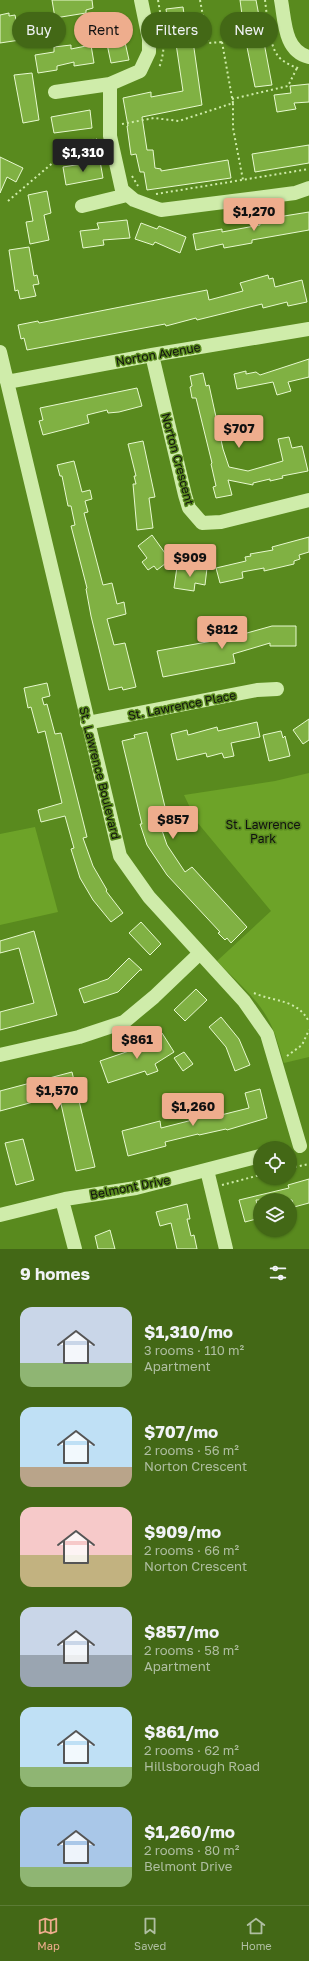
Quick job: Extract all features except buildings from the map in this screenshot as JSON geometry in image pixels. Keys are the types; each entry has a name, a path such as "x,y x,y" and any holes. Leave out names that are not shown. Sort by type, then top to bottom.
{"street":[{"path":"55,92 110,84 140,71 149,52 149,39 141,0"},
{"path":"281,0 288,38 301,55 309,57"},
{"path":"110,84 122,190 134,200 161,210 295,193 309,188"},
{"path":"82,206 127,195"},
{"name":"Norton Avenue","path":"7,382 152,355 309,329"},
{"name":"St. Lawrence Boulevard","path":"0,352 120,856 149,897 199,954 244,1001 268,1034 300,1146"},
{"name":"Norton Crescent","path":"152,355 189,508 202,523 221,522 309,500"},
{"name":"St. Lawrence Place","path":"88,723 257,690 278,689"},
{"path":"0,1055 79,1037 124,1022 154,997 199,954"},
{"name":"Belmont Drive","path":"0,1215 62,1200 136,1188 253,1158"},
{"path":"207,1170 226,1249"},
{"path":"62,1200 75,1249"}],"path":[{"path":"158,0 165,42 159,68"},
{"path":"200,0 208,43 220,42"},
{"path":"223,48 233,103 233,128 243,180"},
{"path":"232,99 288,86 297,68"},
{"path":"120,124 154,118 179,121 233,103"},
{"path":"8,201 75,144 116,134 120,124 120,117"},
{"path":"155,194 309,169"},
{"path":"131,173 140,188"},
{"path":"250,989 255,994 282,1000 295,1006 306,1015 309,1022"},
{"path":"282,1058 302,1045 309,1030"},
{"path":"297,1167 309,1164"},
{"path":"211,1187 253,1178"}],"green space":[{"name":"St. Lawrence Park","path":"309,773 309,1057 284,1063 273,1030 263,1011 251,996 217,961 271,911 197,822 184,795 275,781"},
{"path":"35,827 58,912 0,925 0,834"}]}
